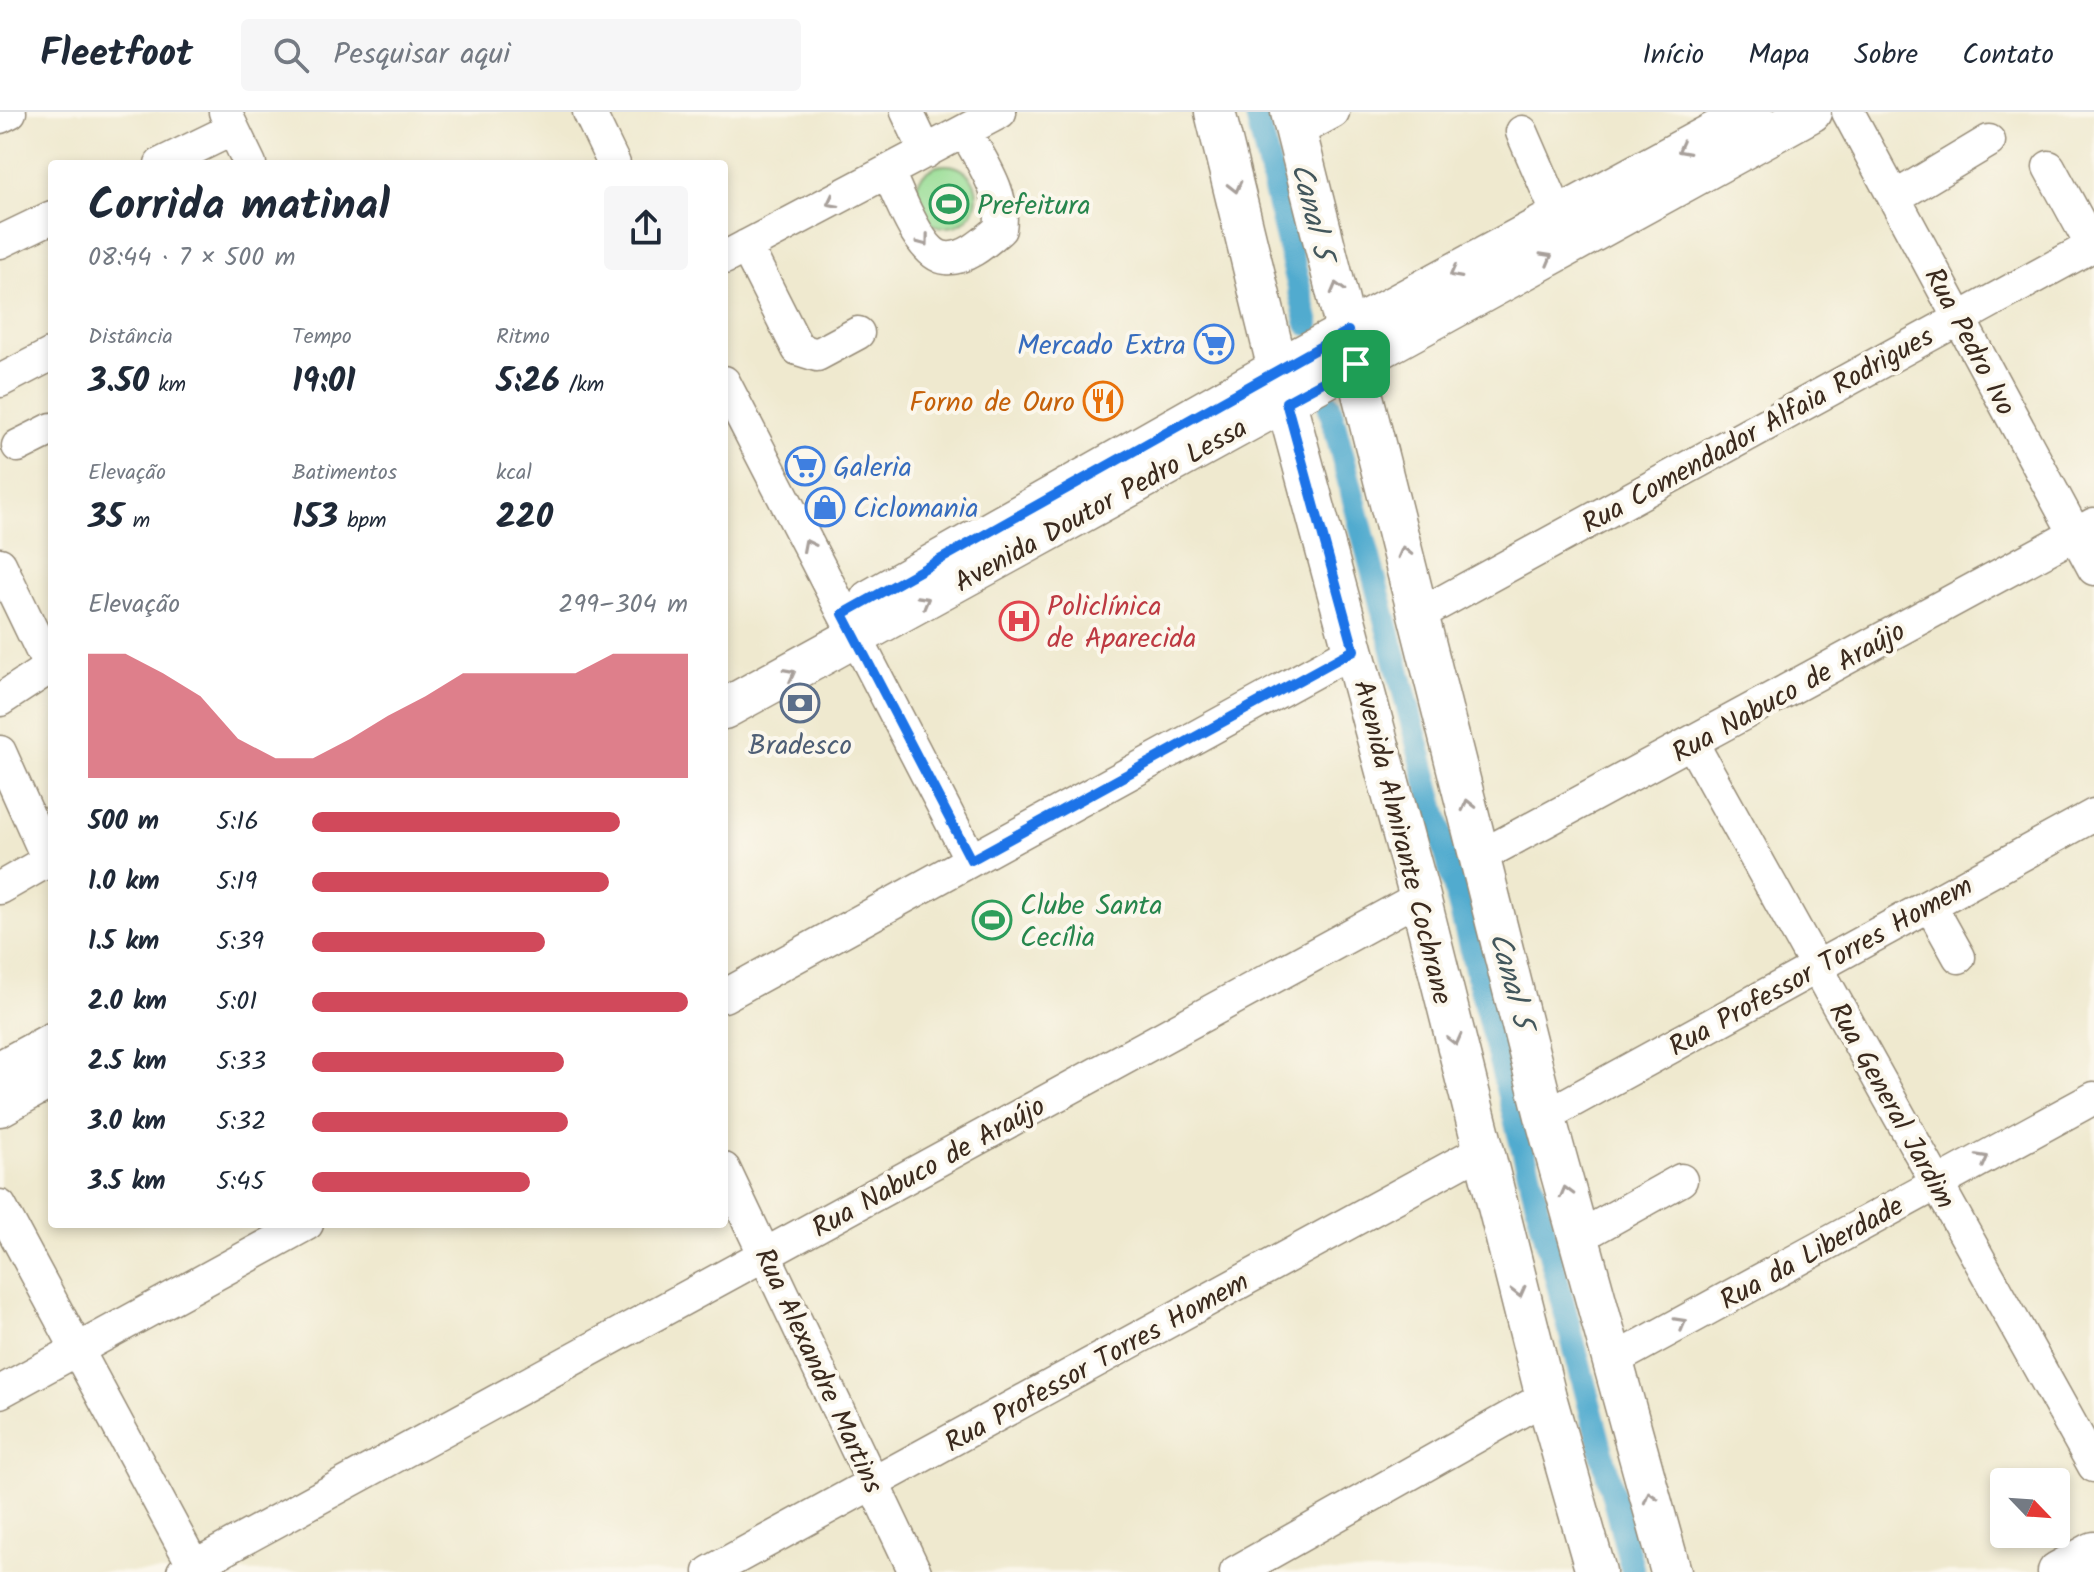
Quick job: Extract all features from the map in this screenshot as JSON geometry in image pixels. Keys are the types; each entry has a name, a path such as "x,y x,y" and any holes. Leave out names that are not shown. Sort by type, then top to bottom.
{"main road":[{"name":"Avenida Almirante Cochrane","path":"1215,112 1282,385 1420,897 1546,1397 1596,1572"},
{"name":"Avenida Doutor Pedro Lessa","path":"1352,348 1559,217 1752,112"},
{"name":"Avenida Doutor Pedro Lessa","path":"728,706 850,626 1282,385 1811,112"},
{"path":"1293,122 1545,1116 1671,1572"},
{"name":"Avenida Doutor Pedro Lessa","path":"728,676 850,626"},
{"path":"0,1071 48,1045"},
{"path":"0,1106 48,1079"},
{"path":"2058,1572 2094,1552"}],"street":[{"path":"0,117 10,112"},
{"path":"589,112 612,160"},
{"path":"907,112 926,152"},
{"path":"858,333 817,355 798,349 735,252 1000,112"},
{"path":"1293,122 1333,112"},
{"name":"Rua Pedro Ivo","path":"1848,112 1959,318 2084,529 2094,569"},
{"path":"167,160 229,120 248,160"},
{"path":"888,172 929,250 945,258 964,254 1000,229 1002,213 995,189 965,131"},
{"path":"1522,132 1559,217"},
{"path":"1894,198 1989,141"},
{"path":"2049,167 2093,245"},
{"path":"0,242 48,219"},
{"name":"Rua Comendador Alfaia Rodrigues","path":"1420,614 2093,245"},
{"path":"0,381 48,356"},
{"path":"728,390 971,860"},
{"path":"18,446 48,431"},
{"name":"Rua Nabuco de Araújo","path":"1481,856 2084,529"},
{"path":"0,564 48,663"},
{"path":"728,994 1354,650"},
{"path":"0,700 48,671"},
{"name":"Rua General Jardim","path":"1692,743 2094,1466"},
{"path":"0,752 45,853 42,864 0,888"},
{"name":"Rua Professor Torres Homem","path":"1545,1116 2094,815"},
{"name":"Rua Nabuco de Araújo","path":"191,1570 1420,897"},
{"path":"1930,905 1959,957"},
{"name":"Rua da Liberdade","path":"1612,1361 2094,1098"},
{"name":"Rua Professor Torres Homem","path":"710,1572 1482,1150"},
{"name":"Rua Alexandre Martins","path":"728,1177 915,1572"},
{"path":"1579,1237 1681,1180"},
{"path":"0,1206 79,1349 191,1570"},
{"path":"0,1392 300,1228"},
{"path":"1236,1572 1546,1397"}],"green space":[{"path":"946,165 958,167 968,174 975,184 975,208 968,218 958,225 946,227 934,225 924,218 917,208 915,196 917,184 924,174 934,167"}],"waterway":[{"name":"Canal 5","path":"1256,112 1308,324"},
{"name":"Canal 5","path":"1329,404 1633,1572"}],"place":[{"name":"Prefeitura","path":"949,204"},
{"name":"Mercado Extra","path":"1214,344"},
{"name":"Forno de Ouro","path":"1103,401"},
{"name":"Galeria","path":"805,466"},
{"name":"Ciclomania","path":"825,507"},
{"name":"Policlínica de Aparecida","path":"1019,621"},
{"name":"Bradesco","path":"800,703"},
{"name":"Clube Santa Cecília","path":"992,920"}],"route":[{"path":"1348,331 1356,364 1286,402 1354,650 971,860 843,614 1348,331"}]}
